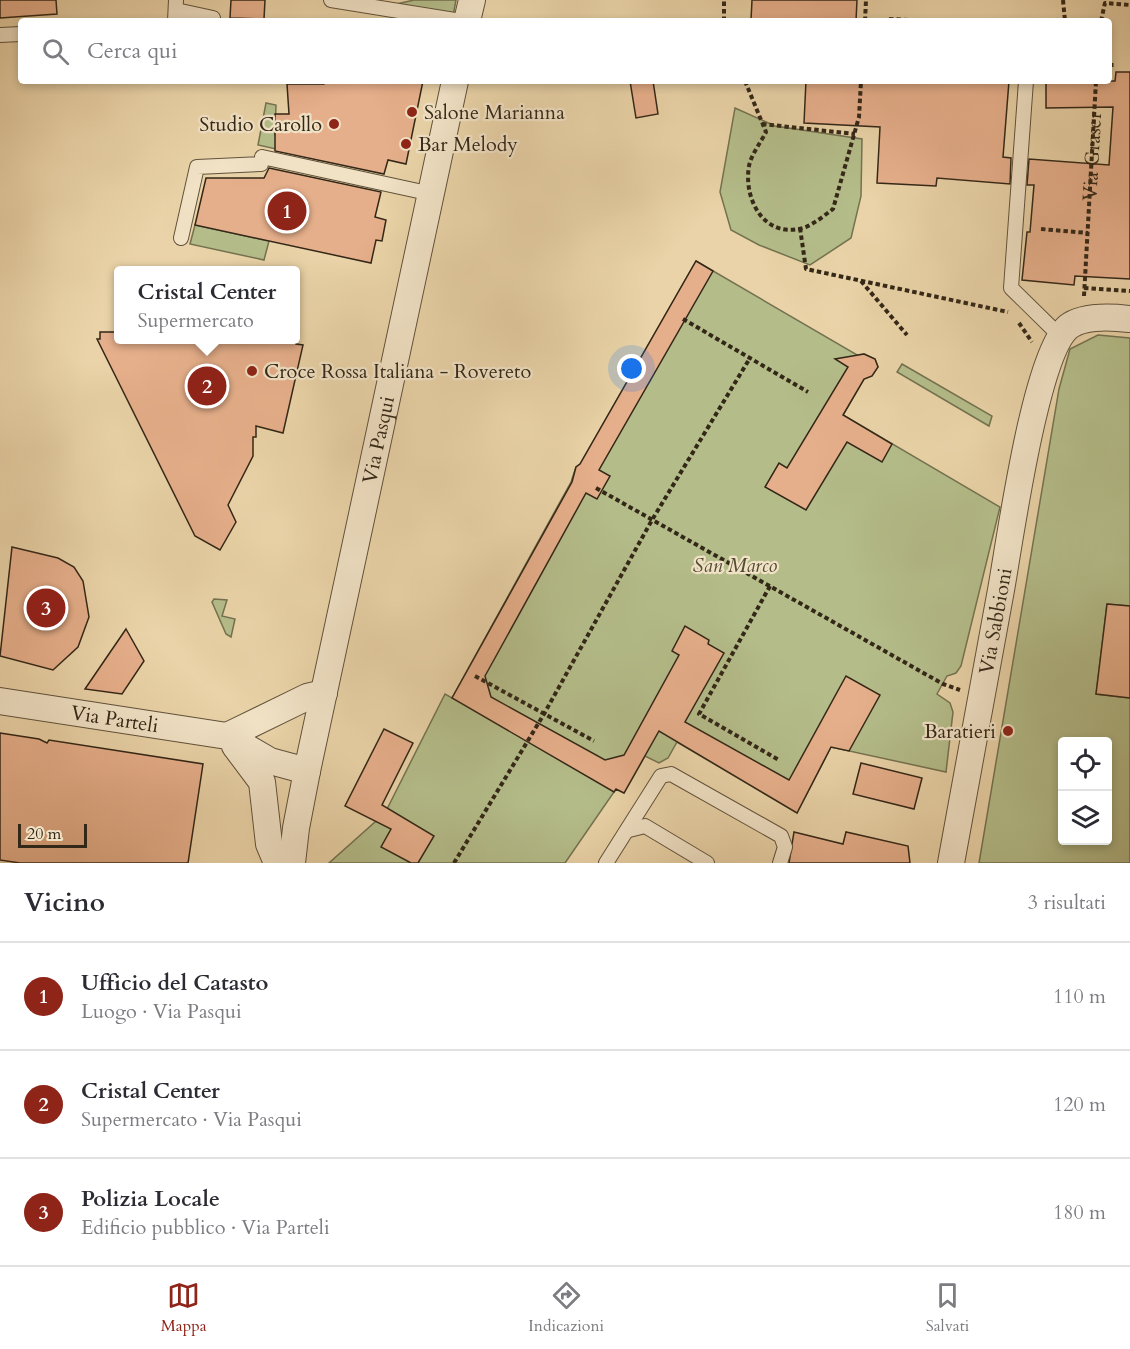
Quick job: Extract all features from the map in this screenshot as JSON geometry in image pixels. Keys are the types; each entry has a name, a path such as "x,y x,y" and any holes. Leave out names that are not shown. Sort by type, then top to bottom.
{"street":[{"path":"468,18 472,0"},
{"name":"Via Pasqui","path":"324,693 375,446 454,84"},
{"path":"1046,372 1061,337 1069,326 1102,316 1130,319"},
{"name":"Via Sabbioni","path":"951,863 1019,488 1046,372"},
{"path":"277,863 269,844 262,782 227,736 308,697 324,693 296,828 292,863"},
{"name":"Via Parteli","path":"0,701 227,736 270,761 308,771"}],"lane":[{"path":"331,0 442,18"},
{"path":"176,10 213,18"},
{"path":"0,35 18,34"},
{"path":"1026,84 1019,254 1011,288 1061,337"},
{"path":"181,238 197,167 261,164 262,157 432,194"},
{"path":"606,863 629,830 661,776 671,774 781,836 785,847 780,863"},
{"path":"629,830 645,826 707,863"}],"path":[{"path":"724,0 724,18"},
{"path":"865,18 866,0"},
{"path":"1063,0 1065,18"},
{"path":"1102,18 1105,3 1130,5"},
{"path":"746,84 766,132 749,165 749,189 754,210 765,223 788,230 807,226 833,209 859,117 861,84"},
{"name":"Via Graser","path":"1096,84 1084,288 1130,291"},
{"path":"762,124 855,134"},
{"path":"800,228 806,269 1010,312"},
{"path":"1041,229 1088,233"},
{"path":"860,280 907,336"},
{"path":"683,319 808,393"},
{"path":"1017,321 1046,372"},
{"path":"454,863 544,714 652,520 750,358"},
{"path":"596,488 943,684 981,697"},
{"path":"771,586 699,714 778,760"},
{"path":"475,676 594,741"}],"green space":[{"path":"414,0 456,0 453,16 392,5"},
{"path":"266,103 276,105 275,135 353,166 258,145"},
{"path":"735,108 775,126 862,139 861,196 851,238 810,265 759,245 731,230 720,192"},
{"path":"195,225 269,241 264,260 190,244"},
{"name":"San Marco","path":"696,261 857,355 864,354 875,359 878,367 872,376 864,379 843,415 1000,507 961,666 956,673 947,676 937,694 950,703 953,712 946,772 831,747 797,813 677,742 668,758 659,763 645,756 624,793 616,789 565,863 329,863 385,813 445,694 452,698 571,482 576,467 580,464"},
{"path":"1098,335 1130,338 1130,606 1107,604 1096,694 1130,698 1130,863 979,863 1059,389 1070,349"},
{"path":"902,364 992,416 989,426 897,372"},
{"path":"214,599 227,600 222,616 235,619 231,637 226,634 212,602"}],"building":[{"path":"0,0 56,0 57,14 0,18"},
{"path":"231,0 265,0 264,18 230,18"},
{"path":"752,0 857,0 856,18 751,18"},
{"path":"1116,72 1130,72 1130,279 1075,276 1074,285 1022,280 1027,232 1030,232 1034,185 1027,185 1029,159 1109,165 1113,107 1046,108 1046,84 1112,84 1112,81 1115,81"},
{"path":"287,84 422,84 406,164 388,160 384,174 275,151 275,114 289,114"},
{"path":"630,84 653,84 658,114 636,118"},
{"path":"806,84 1009,84 1003,157 1011,158 1010,184 937,178 936,186 877,183 880,127 804,123"},
{"path":"269,168 381,192 375,217 386,220 382,241 376,240 371,263 195,225 206,178 264,178"},
{"path":"696,261 713,271 599,470 610,476 597,499 586,493 485,676 491,697 605,760 624,755 679,655 672,651 685,626 709,640 708,644 724,653 685,722 789,780 846,676 880,695 849,751 831,747 797,813 659,731 624,793 616,789 614,792 452,698 572,482 576,467 580,464"},
{"path":"100,332 114,332 114,344 303,345 283,433 256,426 256,437 253,437 253,456 228,505 236,522 220,550 195,536 97,339 100,339"},
{"path":"864,354 875,359 878,367 872,376 864,379 843,415 892,444 882,462 847,442 806,510 765,487 779,463 787,468 848,367 835,359"},
{"path":"12,547 58,558 74,567 83,581 89,617 78,647 53,670 0,656"},
{"path":"1107,604 1130,606 1130,698 1096,694"},
{"path":"126,629 144,661 122,694 85,689"},
{"path":"384,729 413,743 382,805 434,836 418,863 411,863 381,847 391,829 345,806"},
{"path":"0,733 39,739 47,743 49,740 203,764 188,863 20,863 0,860"},
{"path":"861,763 922,778 914,809 853,794"},
{"path":"794,832 843,844 846,832 908,846 910,863 789,863"}],"place":[{"name":"Salone Marianna","path":"412,112"},
{"name":"Studio Carollo","path":"334,124"},
{"name":"Bar Melody","path":"406,144"},
{"name":"Ufficio del Catasto","path":"287,211"},
{"name":"Croce Rossa Italiana - Rovereto","path":"252,371"},
{"name":"Cristal Center","path":"207,386"},
{"name":"Polizia Locale","path":"46,608"},
{"name":"Baratieri","path":"1008,731"}]}
